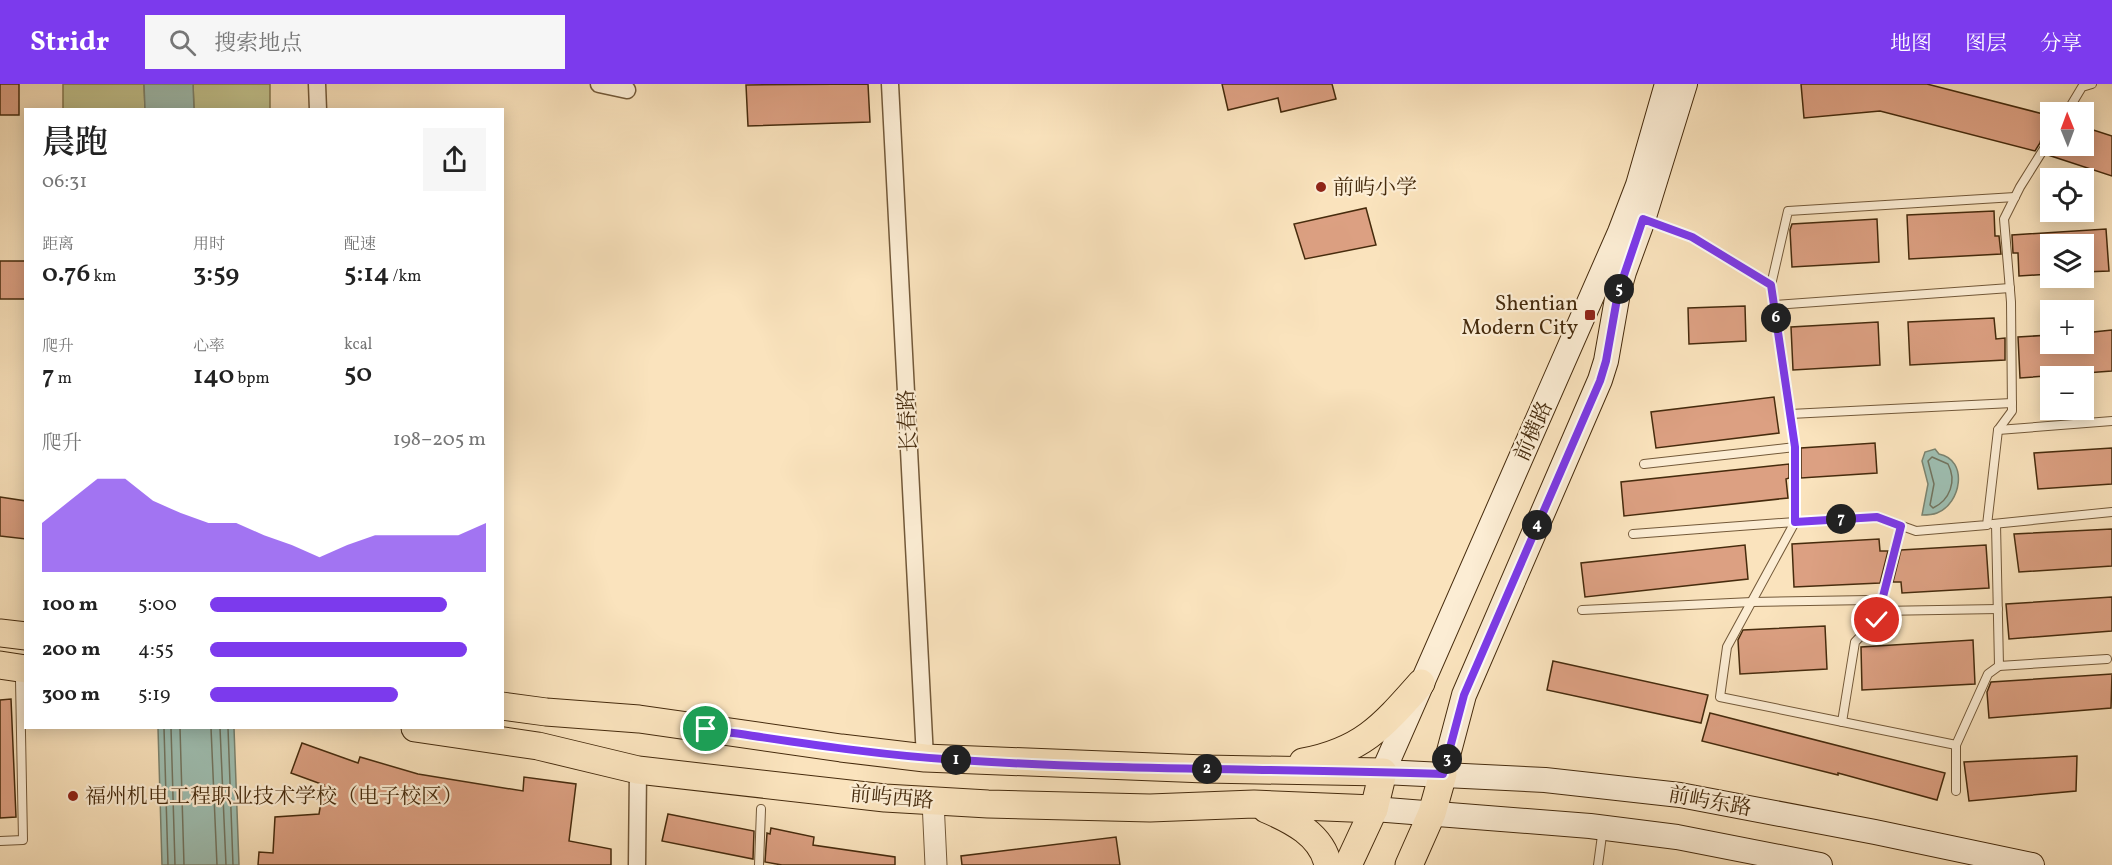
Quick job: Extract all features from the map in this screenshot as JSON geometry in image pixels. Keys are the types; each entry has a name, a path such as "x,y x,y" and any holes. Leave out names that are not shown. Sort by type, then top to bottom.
{"main road":[{"name":"前横路","path":"1383,772 1620,232 1638,184 1667,84"},
{"name":"前横路","path":"1443,774 1464,695 1600,381 1606,361 1618,293 1685,84"},
{"path":"0,633 24,636"},
{"path":"1205,769 1296,764 1322,759 1373,735 1421,683"},
{"name":"前屿西路","path":"504,706 639,719 830,747 925,758 1205,769 1383,772"},
{"name":"前屿西路","path":"422,729 538,746 638,770 933,801 1150,808 1254,804 1374,809"},
{"path":"1348,865 1374,809 1383,772"},
{"name":"前屿东路","path":"1383,772 1545,780 1680,795 2032,865"},
{"path":"1408,865 1432,813 1443,774"},
{"path":"1254,804 1300,826 1317,841 1324,851 1328,865"},
{"name":"前屿东路","path":"1374,809 1544,821 1677,837 1820,865"}],"street":[{"path":"317,84 318,108"},
{"path":"599,84 627,90"},
{"name":"长春路","path":"890,84 925,758"},
{"path":"637,865 638,770"},
{"path":"933,801 936,865"}],"lane":[{"path":"2073,102 2082,87 2092,84"},
{"path":"1999,666 1998,609 1991,525 1998,430 2012,411 2010,288 2004,219 2040,156"},
{"path":"1956,745 1720,697 1727,647 1795,522 1795,447 1771,285 1788,211 2015,197"},
{"path":"1643,219 1692,237 1771,285"},
{"path":"1774,305 2010,288"},
{"path":"1790,414 2012,403"},
{"path":"1998,430 2112,421"},
{"path":"1644,464 1795,447"},
{"path":"1633,534 1877,517 1916,531 2112,512"},
{"path":"1842,722 1855,642 1877,620 1901,526"},
{"path":"1582,610 1752,602 1870,600 1879,611"},
{"path":"1879,611 1998,609"},
{"path":"1956,791 1956,745 1988,674 1999,666 2107,659"},
{"path":"0,841 23,840 15,671"},
{"path":"759,865 760,809"},
{"path":"1598,865 1603,828"}],"green space":[{"path":"63,84 144,84 145,108 63,108"},
{"path":"193,84 270,84 270,108 194,108"}],"water":[{"path":"144,84 193,84 194,108 145,108"},
{"path":"1935,449 1955,464 1958,482 1952,501 1945,508 1935,514 1922,515 1928,484 1922,461 1925,452"},
{"path":"158,729 234,729 239,865 162,865"}],"building":[{"path":"0,84 19,84 19,115 0,115"},
{"path":"868,84 870,122 748,126 746,85"},
{"path":"1222,84 1332,84 1336,99 1281,112 1278,98 1228,110"},
{"path":"1801,84 1927,84 2040,113 2040,143 2035,151 1880,111 1804,118"},
{"path":"2094,130 2112,136 2112,176 2094,170 2094,168 2051,156 2094,156"},
{"path":"1366,208 1376,245 1305,259 1294,224"},
{"path":"1994,211 1995,236 1999,236 2001,254 1909,259 1907,215"},
{"path":"1877,219 1879,262 1792,267 1790,230 1792,224"},
{"path":"2106,229 2109,271 2094,272 2094,234 2040,234 2040,275 2019,276 2018,253 2013,253 2012,235"},
{"path":"0,261 24,261 24,299 0,299"},
{"path":"1745,306 1746,341 1689,344 1688,308"},
{"path":"1994,318 1996,339 2005,338 2005,360 1910,365 1908,322"},
{"path":"1878,322 1880,365 1793,370 1791,327"},
{"path":"2112,330 2112,371 2094,372 2094,366 2040,366 2040,376 2020,378 2018,337 2040,336 2040,354 2094,354 2094,332"},
{"path":"1774,397 1779,433 1656,448 1651,412"},
{"path":"1875,443 1877,473 1801,478 1801,448"},
{"path":"2112,448 2112,484 2038,489 2034,453"},
{"path":"1789,464 1789,478 1786,479 1788,498 1624,516 1621,482"},
{"path":"0,497 24,501 24,539 0,536"},
{"path":"2112,529 2112,566 2019,572 2014,534"},
{"path":"1879,539 1880,551 1888,551 1880,583 1794,587 1792,544"},
{"path":"1745,545 1748,579 1585,597 1581,563"},
{"path":"1986,545 1989,588 1902,593 1901,582 1893,582 1901,550"},
{"path":"2112,597 2112,631 2009,639 2006,604"},
{"path":"1825,626 1827,669 1740,674 1738,640 1743,630"},
{"path":"1973,640 1975,684 1862,690 1861,647"},
{"path":"1553,661 1708,695 1701,723 1547,690"},
{"path":"2112,674 2111,708 1989,718 1987,692 1991,682"},
{"path":"11,699 16,817 0,818 0,700"},
{"path":"1710,713 1945,773 1937,800 1838,773 1838,775 1702,741"},
{"path":"302,743 358,763 360,757 418,774 523,791 524,777 576,784 569,841 611,849 611,865 258,865 259,852 273,853 275,817 319,814 324,785 291,773"},
{"path":"2077,756 2076,791 1969,801 1964,762"},
{"path":"668,814 754,831 753,859 662,841"},
{"path":"771,828 814,837 813,845 895,857 895,865 782,865 765,862 767,833 770,834"},
{"path":"1116,837 1120,865 962,865 961,856"}],"place":[{"name":"前屿小学","path":"1321,187"},
{"name":"Shentian Modern City","path":"1590,315"},
{"name":"福州机电工程职业技术学校（电子校区）","path":"73,796"}],"route":[{"path":"706,729 842,748 959,760 1205,769 1443,774 1464,695 1600,381 1606,361 1618,293 1643,219 1692,237 1771,285 1795,447 1795,522 1877,517 1901,526 1877,620"}]}
